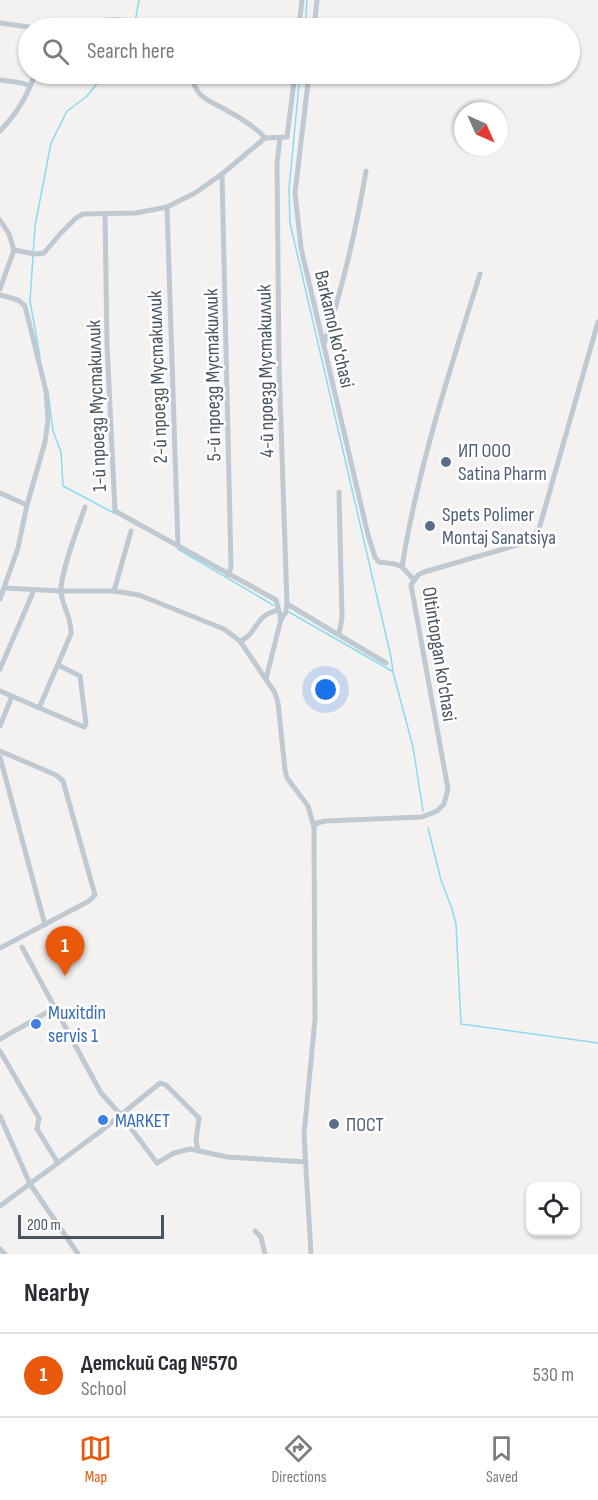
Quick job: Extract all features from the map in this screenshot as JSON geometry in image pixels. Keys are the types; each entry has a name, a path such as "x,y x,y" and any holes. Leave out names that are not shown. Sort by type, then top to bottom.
{"street":[{"path":"300,18 302,0"},
{"path":"315,18 317,0"},
{"path":"0,23 18,26"},
{"path":"0,80 18,82"},
{"path":"25,84 30,87"},
{"path":"0,132 17,113 31,84"},
{"path":"194,84 197,92 206,101 260,131 265,138"},
{"path":"14,250 33,254 44,253 76,218 83,214 136,213 167,207 195,193 265,138 287,137 294,84"},
{"name":"Barkamol ko'chasi","path":"308,84 295,193 301,248 344,438 375,557 379,562 402,567 414,580"},
{"name":"4-й проезд Мустакиллик","path":"279,138 277,263 287,601"},
{"path":"324,344 341,294 366,171"},
{"name":"5-й проезд Мустакиллик","path":"222,174 231,567 228,575"},
{"name":"2-й проезд Мустакиллик","path":"167,207 178,546"},
{"name":"1-й проезд Мустакиллик","path":"105,213 115,511 276,600"},
{"path":"0,220 9,234 14,250 0,289"},
{"path":"402,567 409,524 437,411 480,274"},
{"path":"0,295 18,300 25,306 48,403 45,442 27,505 18,548 0,599"},
{"name":"Oltintopgan ko'chasi","path":"314,827 317,823 325,821 422,817 437,811 444,804 448,789 411,589 414,580 424,572 524,543 539,529 598,322"},
{"path":"339,492 342,618 339,634"},
{"path":"0,493 27,505"},
{"path":"39,708 71,628 61,591 66,563 85,507"},
{"path":"114,591 131,531"},
{"path":"5,588 114,591 139,595 224,629 240,641 275,693 287,778 308,806 314,827 315,1019 304,1134 311,1254"},
{"path":"0,669 34,590"},
{"path":"281,619 276,600 287,601 386,663"},
{"path":"267,679 287,601"},
{"path":"240,641 249,636 261,618 278,610"},
{"path":"0,692 81,726 86,724 80,676 58,665"},
{"path":"0,726 12,696"},
{"path":"0,751 63,781 95,892 89,901 0,948"},
{"path":"0,757 45,925"},
{"path":"22,947 101,1093 158,1163 182,1150 198,1150 227,1157 305,1162"},
{"path":"0,1039 55,1008"},
{"path":"0,1051 39,1118 38,1129 58,1163"},
{"path":"0,1206 162,1083 199,1118 196,1141 198,1150"},
{"path":"0,1116 30,1184 78,1254"},
{"path":"255,1231 261,1237 265,1254"},
{"path":"0,1249 5,1254"}],"waterway":[{"path":"136,18 139,0"},
{"path":"306,18 307,0"},
{"path":"40,357 30,301 35,226 51,143 67,111 86,97 97,84"},
{"path":"299,84 289,189 290,223 393,672 413,747 423,811"},
{"path":"48,391 53,431 61,452 63,486 114,513"},
{"path":"178,549 273,605"},
{"path":"289,612 392,671"},
{"path":"428,828 441,880 456,924 461,1024 598,1043"}],"place":[{"name":"ИП ООО Satina Pharm","path":"446,462"},
{"name":"Spets Polimer Montaj Sanatsiya","path":"430,526"},
{"name":"Детский Сад №570","path":"65,976"},
{"name":"Muxitdin servis 1","path":"36,1024"},
{"name":"MARKET","path":"103,1120"},
{"name":"ПОСТ","path":"334,1124"}]}
